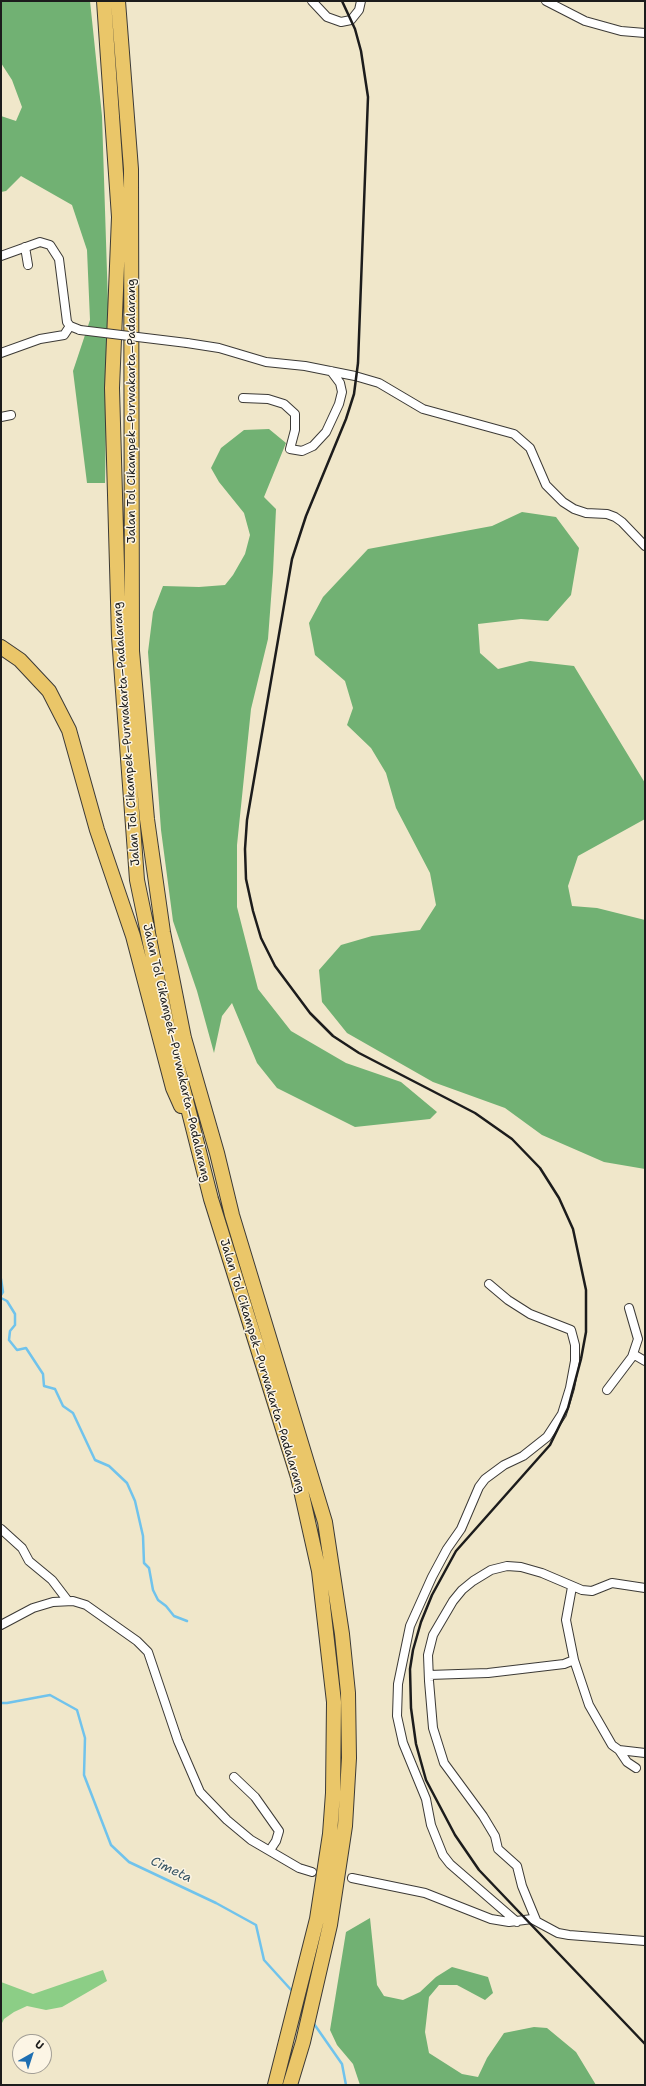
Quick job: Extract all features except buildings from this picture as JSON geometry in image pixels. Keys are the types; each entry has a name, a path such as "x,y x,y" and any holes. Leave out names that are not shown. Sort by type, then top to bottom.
{"highway":[{"name":"Jalan Tol Cikampek–Purwakarta–Padalarang","path":"104,1 119,217 112,388 119,637 137,873 167,1025 211,1199 298,1477 318,1572 334,1702 330,1834 317,1919 275,2085"},
{"name":"Jalan Tol Cikampek–Purwakarta–Padalarang","path":"118,1 131,169 132,651 144,796 163,932 184,1038 217,1153 232,1215 310,1468 326,1530 348,1693 349,1758 345,1826 330,1925 303,2042 290,2085"},
{"path":"1,647 20,660 49,691 69,730 97,830 133,936 173,1088 195,1133"}],"street":[{"path":"312,1 327,17 341,22 351,20 359,10 361,1"},
{"path":"546,1 585,21 621,31 645,33"},
{"path":"1,256 43,242 50,245 57,253 60,266 66,316 70,326 80,330 219,348 266,362 305,366 331,371 379,383 423,409 514,434 530,448 546,484 563,502 574,509 586,513 607,514 615,517 622,522 645,546"},
{"path":"25,247 28,265"},
{"path":"1,354 40,339 64,335 70,326"},
{"path":"243,398 268,399 284,404 295,414 290,449 302,451 314,446 326,432 339,404 342,392 340,383 331,371"},
{"path":"1,417 11,415"},
{"path":"489,1284 508,1300 530,1314 571,1330 575,1345 575,1361 570,1388 562,1414 547,1438 534,1449 504,1465 485,1479 479,1487 461,1530 447,1549 432,1576 410,1626 398,1684 396,1716 403,1743 426,1799 431,1825 443,1855 450,1864 517,1922"},
{"path":"606,1390 633,1354 638,1339 629,1308"},
{"path":"633,1354 645,1361"},
{"path":"1,1529 22,1548 28,1561 52,1580 68,1601"},
{"path":"645,1588 612,1583 592,1591 572,1587 542,1573 521,1566 506,1566 492,1570 473,1581 453,1601 433,1635 428,1655 433,1728 444,1763 460,1788 483,1816 495,1836 498,1848 517,1866 522,1886 536,1920 552,1930 569,1935 645,1941"},
{"path":"572,1587 566,1620 574,1660 595,1718 612,1745 619,1750 626,1762 636,1768"},
{"path":"1,1625 34,1608 53,1602 68,1601 86,1605 137,1641 148,1652 178,1741 200,1792 242,1832 299,1868 312,1872"},
{"path":"429,1675 495,1672 564,1664 574,1660"},
{"path":"619,1750 645,1752"},
{"path":"234,1777 255,1797 279,1831 279,1835 270,1850"},
{"path":"352,1878 425,1893 491,1919 509,1922 536,1920"}],"green space":[{"path":"1,1 90,1 102,116 108,304 105,483 87,483 73,371 90,320 87,250 72,205 21,176 6,191 1,192 1,116 16,121 22,107 12,80 1,63"},
{"path":"269,429 286,443 264,497 276,509 273,572 268,639 251,709 237,845 237,907 258,989 291,1031 346,1063 401,1082 437,1112 430,1119 355,1127 277,1088 257,1063 232,1003 222,1016 214,1053 197,991 173,921 161,830 148,652 153,612 163,586 199,587 225,585 233,575 245,554 250,535 244,513 219,482 211,468 221,448 244,430"},
{"path":"522,512 556,517 579,548 571,595 548,621 521,619 478,624 480,653 498,669 530,661 574,666 645,783 645,819 578,856 568,886 572,906 597,908 645,920 645,1169 604,1162 542,1135 505,1108 433,1082 347,1033 322,1002 319,970 341,945 372,936 420,930 436,905 430,873 396,808 386,773 371,748 347,725 353,708 345,681 315,655 309,623 323,597 368,549 492,526"},
{"path":"370,1918 377,1985 384,1996 403,2000 420,1992 436,1977 452,1967 488,1977 493,1993 485,2000 457,1985 439,1985 429,1997 425,2032 429,2053 462,2074 478,2077 487,2058 504,2033 534,2027 547,2028 576,2052 596,2085 360,2085 353,2064 337,2045 330,2030 346,1932"},
{"path":"103,1970 107,1981 62,2007 46,2010 27,2006 4,2019 1,2025 1,1982 33,1994"}],"waterway":[{"path":"1,1279 3,1292 1,1295"},
{"path":"1,1298 7,1301 15,1314 15,1325 10,1331 9,1340 17,1350 26,1348 43,1374 44,1386 55,1389 63,1406 73,1413 95,1460 109,1466 127,1483 135,1501 143,1536 144,1563 149,1568 153,1590 158,1600 166,1606 174,1616 187,1621"},
{"name":"Cimeta","path":"1,1703 50,1695 77,1710 85,1738 84,1775 111,1845 129,1862 216,1903 256,1925 264,1960 293,1992"},
{"name":"Cimeta","path":"312,2021 342,2064 346,2085"}],"tunnel":[{"path":"312,1872 352,1878"}],"railway":[{"path":"342,1 355,29 361,51 368,97 358,363 354,394 346,419 306,516 292,559 247,820 245,849 246,879 261,938 275,966 310,1013 333,1036 359,1053 475,1113 512,1139 540,1168 559,1198 573,1229 586,1290 586,1332 581,1359 568,1408 550,1445 456,1551 432,1595 421,1622 413,1650 410,1669 411,1708 416,1744 426,1780 455,1835 479,1870 645,2044"}]}
